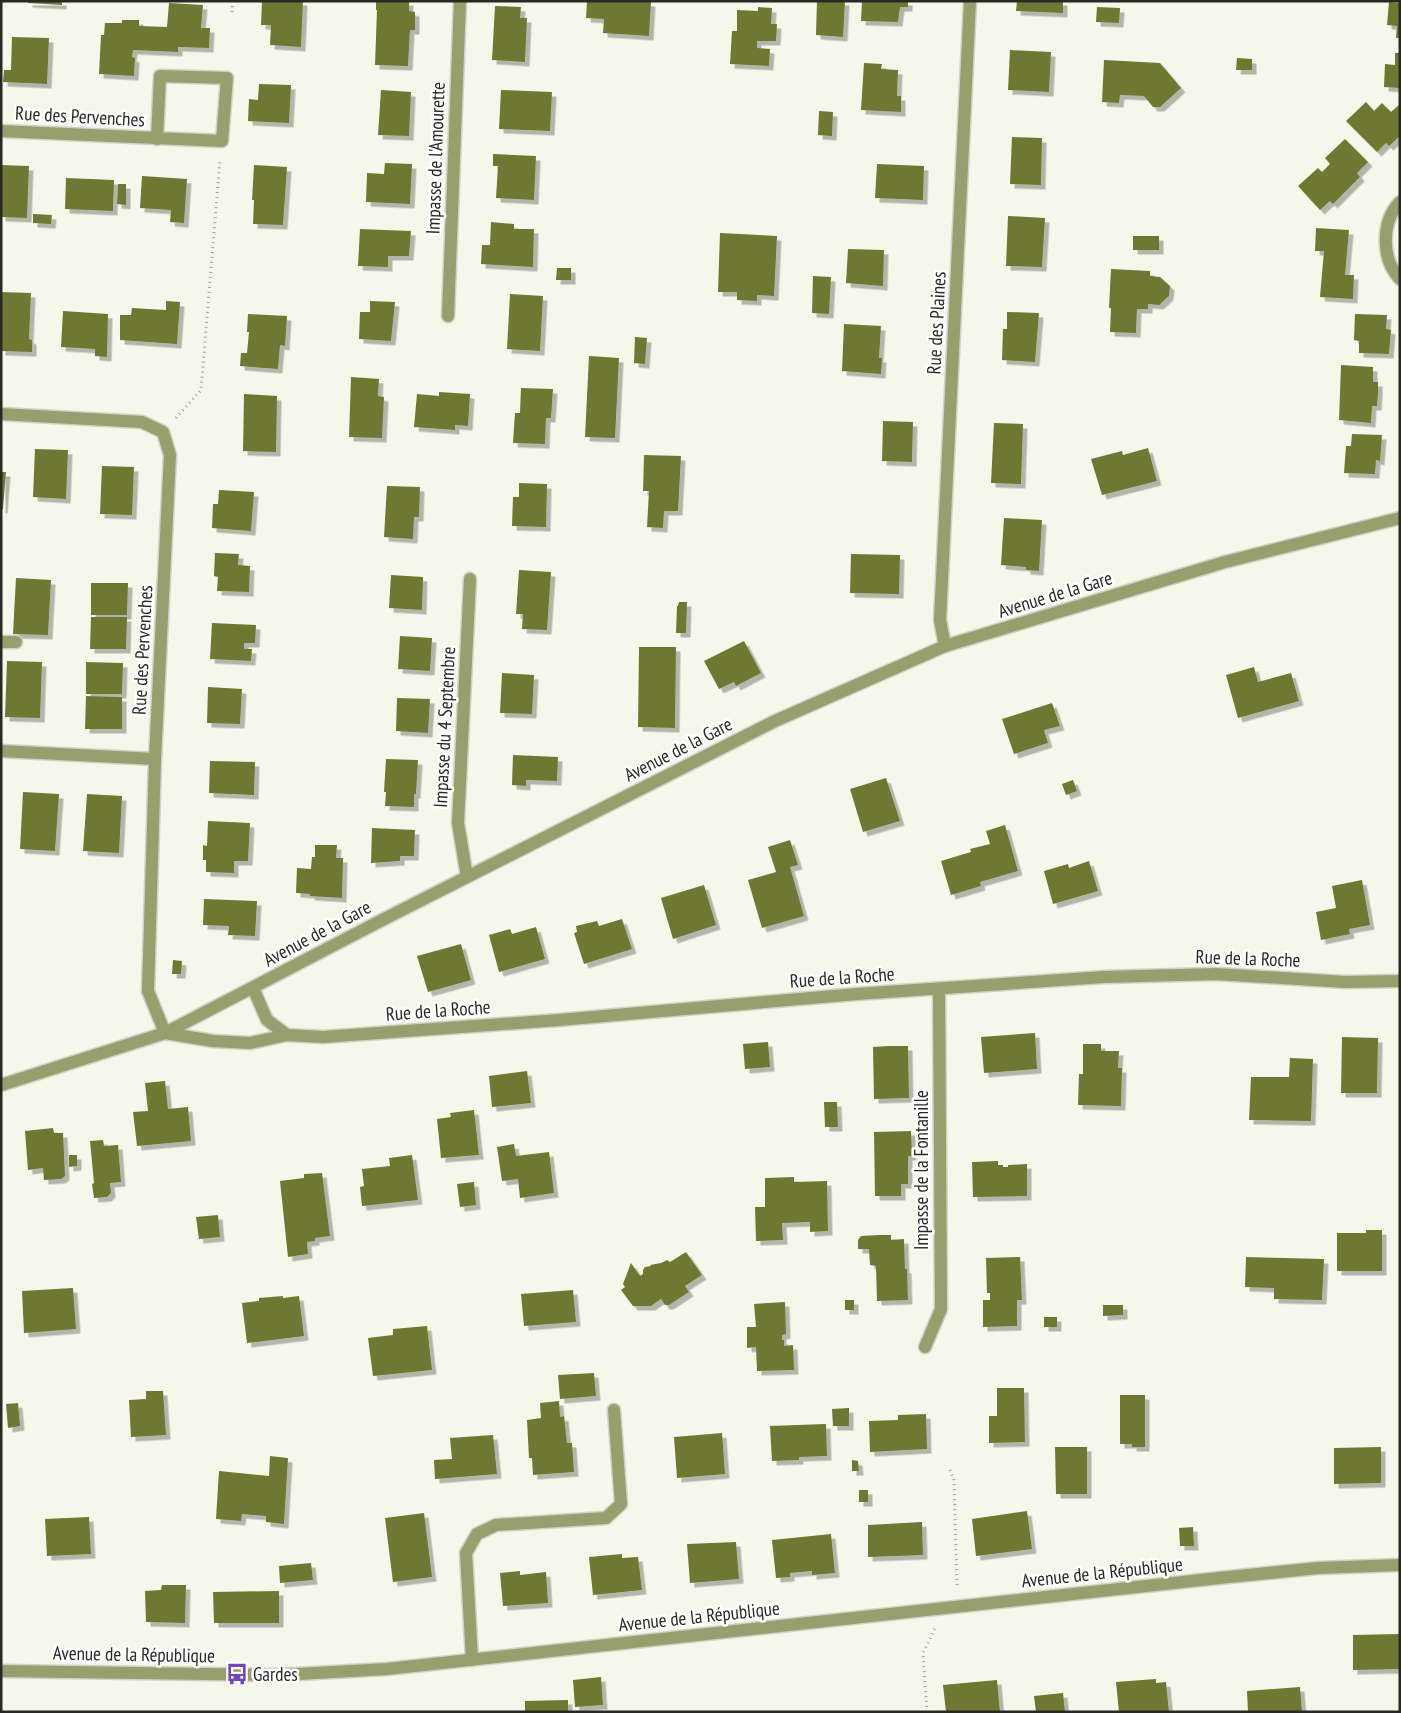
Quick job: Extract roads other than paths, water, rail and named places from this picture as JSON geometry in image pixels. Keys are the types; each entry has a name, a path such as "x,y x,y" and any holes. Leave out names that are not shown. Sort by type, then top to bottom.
{"street":[{"name":"Impasse de l'Amourette","path":"448,316 460,1"},
{"name":"Rue des Plaines","path":"945,646 940,620 970,1"},
{"name":"Rue des Pervenches","path":"1,131 157,139 222,142 227,78 160,76 157,139"},
{"path":"1400,202 1388,224 1385,242 1388,260 1400,279"},
{"name":"Rue des Pervenches","path":"1,414 142,422 163,432 170,455 155,759 148,991 165,1033"},
{"name":"Avenue de la Gare","path":"1,1085 165,1033 325,949 775,721 945,646 1225,562 1400,518"},
{"name":"Impasse du 4 Septembre","path":"467,877 458,823 470,579"},
{"path":"1,642 16,642"},
{"path":"1,751 155,759"},
{"name":"Rue de la Roche","path":"165,1033 213,1041 250,1043 287,1036 323,1037 559,1020 848,995 1104,977 1216,974 1345,982 1400,981"},
{"path":"253,988 268,1020 287,1036"},
{"name":"Impasse de la Fontanille","path":"925,1347 941,1309 940,989"},
{"path":"472,1660 466,1553 477,1534 496,1525 606,1518 621,1504 614,1410"},
{"name":"Avenue de la République","path":"1,1671 280,1675 387,1669 1220,1578 1318,1568 1400,1565"}],"place":[{"name":"Gardes","path":"237,1674"}]}
